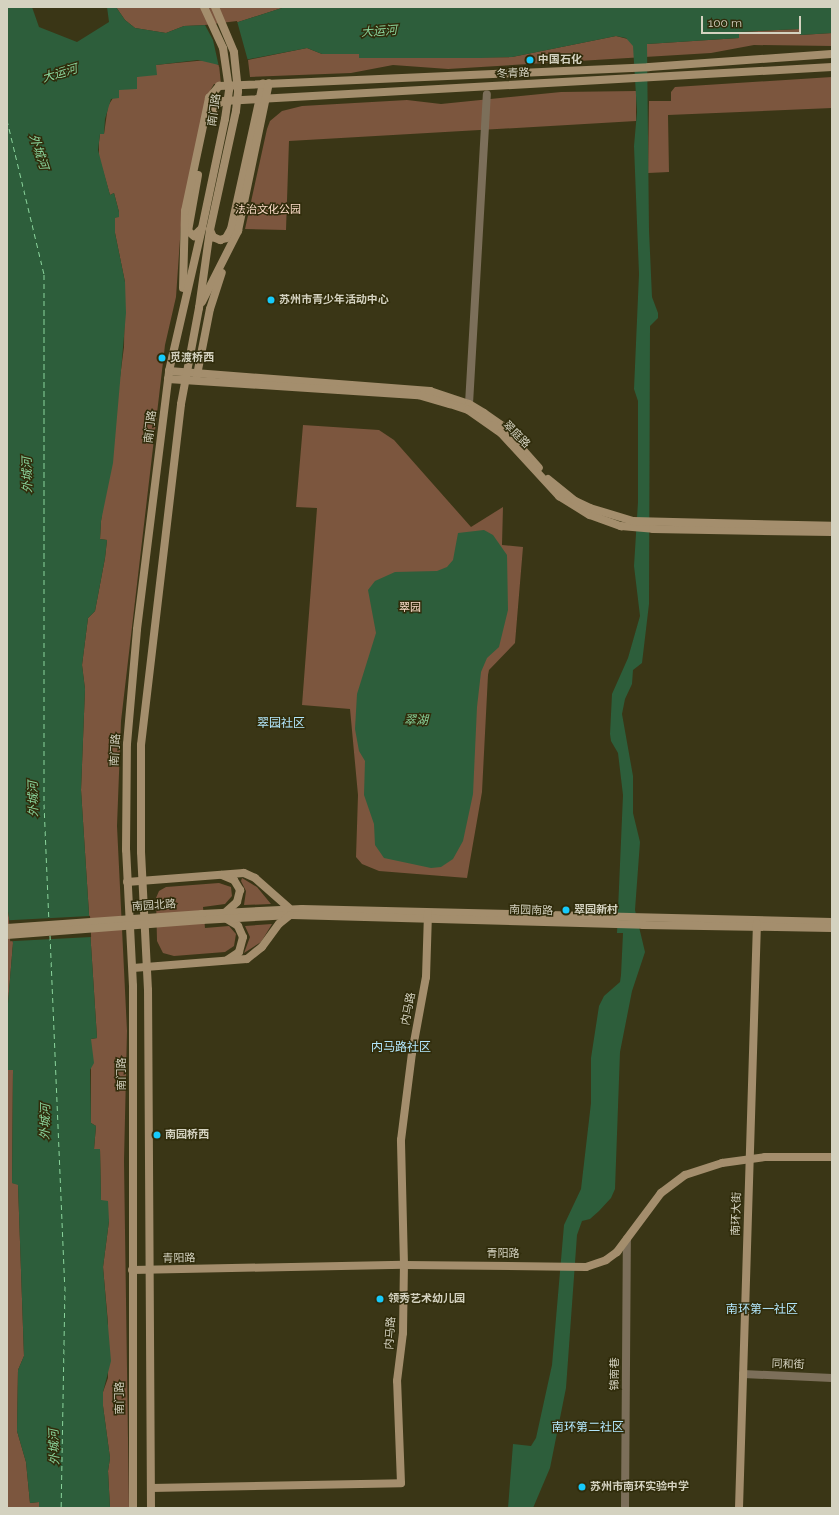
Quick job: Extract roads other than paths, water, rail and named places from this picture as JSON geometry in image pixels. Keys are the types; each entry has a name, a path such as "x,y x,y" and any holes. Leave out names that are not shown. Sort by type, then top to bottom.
{"main road":[{"name":"南门路","path":"133,1508 133,968 127,882 125,791 129,705 168,375 183,302 202,228 226,114 229,89 223,48 204,7"},
{"name":"南门路","path":"151,1508 148,1270 147,967 142,881 140,791 144,708 185,377 199,308 210,230 236,111 238,92 234,52 215,7"},
{"name":"冬青路","path":"183,302 185,211 210,95 220,86 630,68 832,54"},
{"name":"冬青路","path":"202,228 195,236 188,231 212,111 220,102 650,79 832,67"},
{"path":"197,375 210,309 233,242 266,83"},
{"path":"210,230 213,237 220,240 226,238 231,229 263,99"},
{"path":"199,308 233,242"},
{"name":"翠庭路","path":"168,375 418,395 450,404 468,410 500,433 545,484 574,506 604,520 653,526 832,532"},
{"name":"翠庭路","path":"185,377 197,375 414,389 469,404 501,425 550,481 575,501 604,514 633,524"},
{"name":"翠庭路","path":"653,526 832,526"},
{"path":"127,882 236,872 249,874 292,912 282,920 262,947 250,957 221,962 133,968"},
{"path":"216,874 232,878 239,889 237,902 225,916 240,928 243,942 237,955 221,962"},
{"name":"南园北路","path":"7,928 302,912"},
{"name":"南园南路","path":"302,912 757,924 832,928"},
{"name":"内马路","path":"151,1488 400,1483 397,1381 403,1333 404,1265 401,1140 412,1053 426,977 428,915"},
{"name":"南园北路","path":"7,935 202,917"},
{"name":"南园南路","path":"757,924 832,922"},
{"name":"南环大街","path":"739,1508 757,924"},
{"name":"青阳路","path":"132,1270 404,1265 558,1265 586,1267 606,1260 627,1239 649,1206 671,1184 706,1167 784,1156 832,1157"}],"street":[{"path":"469,404 487,95"},
{"name":"锦南巷","path":"625,1508 627,1239"},
{"name":"同和街","path":"744,1374 832,1378"}],"water":[{"path":"7,7 32,7 39,27 77,42 109,22 107,7 116,7 125,20 135,28 166,33 184,26 232,24 285,7 832,7 832,33 800,35 799,29 739,32 739,38 647,44 649,230 652,297 658,313 658,318 650,326 649,604 642,663 633,670 632,684 625,699 622,714 633,776 633,813 640,842 635,910 645,952 632,991 620,1052 615,1189 611,1198 599,1211 590,1219 582,1221 577,1235 566,1388 550,1468 533,1508 508,1508 513,1444 531,1446 536,1438 552,1365 564,1225 581,1189 591,1103 591,1058 599,1006 604,996 620,982 621,975 623,933 617,933 623,795 618,753 611,741 610,734 612,694 628,658 640,616 634,566 638,502 638,401 634,389 639,274 634,146 637,112 633,46 626,38 616,36 512,57 480,58 359,58 359,54 322,54 307,48 219,65 198,60 156,65 157,75 137,77 137,89 119,90 119,98 111,99 105,119 104,134 100,134 98,150 110,195 114,193 119,212 119,217 115,218 115,233 125,282 126,313 113,463 101,521 100,539 107,540 105,558 95,611 88,618 82,665 85,689 81,790 97,1038 91,1039 94,1063 90,1070 91,1123 96,1126 94,1149 100,1149 101,1200 108,1201 109,1221 103,1267 111,1361 103,1392 103,1406 110,1458 108,1471 110,1508 39,1508 39,1502 30,1503 26,1462 17,1431 18,1370 24,1356 18,1185 12,1183 13,1070 7,1070 7,1015 13,943 7,905"},
{"name":"翠湖","path":"484,530 493,535 507,555 508,610 499,647 487,658 481,672 477,707 473,794 463,841 453,859 441,867 431,868 384,858 375,845 374,824 364,795 365,761 359,751 355,729 357,694 376,633 368,590 375,581 395,572 437,571 447,567 453,560 458,533"}],"place":[{"name":"中国石化","path":"530,60"},
{"name":"苏州市青少年活动中心","path":"271,300"},
{"name":"觅渡桥西","path":"162,358"},
{"name":"翠园新村","path":"566,910"},
{"name":"南园桥西","path":"157,1135"},
{"name":"领秀艺术幼儿园","path":"380,1299"},
{"name":"苏州市南环实验中学","path":"582,1487"}],"district":[{"name":"翠园社区","path":"281,724"},
{"name":"内马路社区","path":"401,1048"},
{"name":"南环第一社区","path":"762,1310"},
{"name":"南环第二社区","path":"588,1428"}],"water label":[{"name":"大运河","path":"379,32"},
{"name":"大运河","path":"60,74"},
{"name":"外城河","path":"38,152"},
{"name":"外城河","path":"28,475"},
{"name":"外城河","path":"34,799"},
{"name":"外城河","path":"46,1122"},
{"name":"外城河","path":"55,1447"}],"park label":[{"name":"法治文化公园","path":"268,210"},
{"name":"翠园","path":"410,608"}]}
